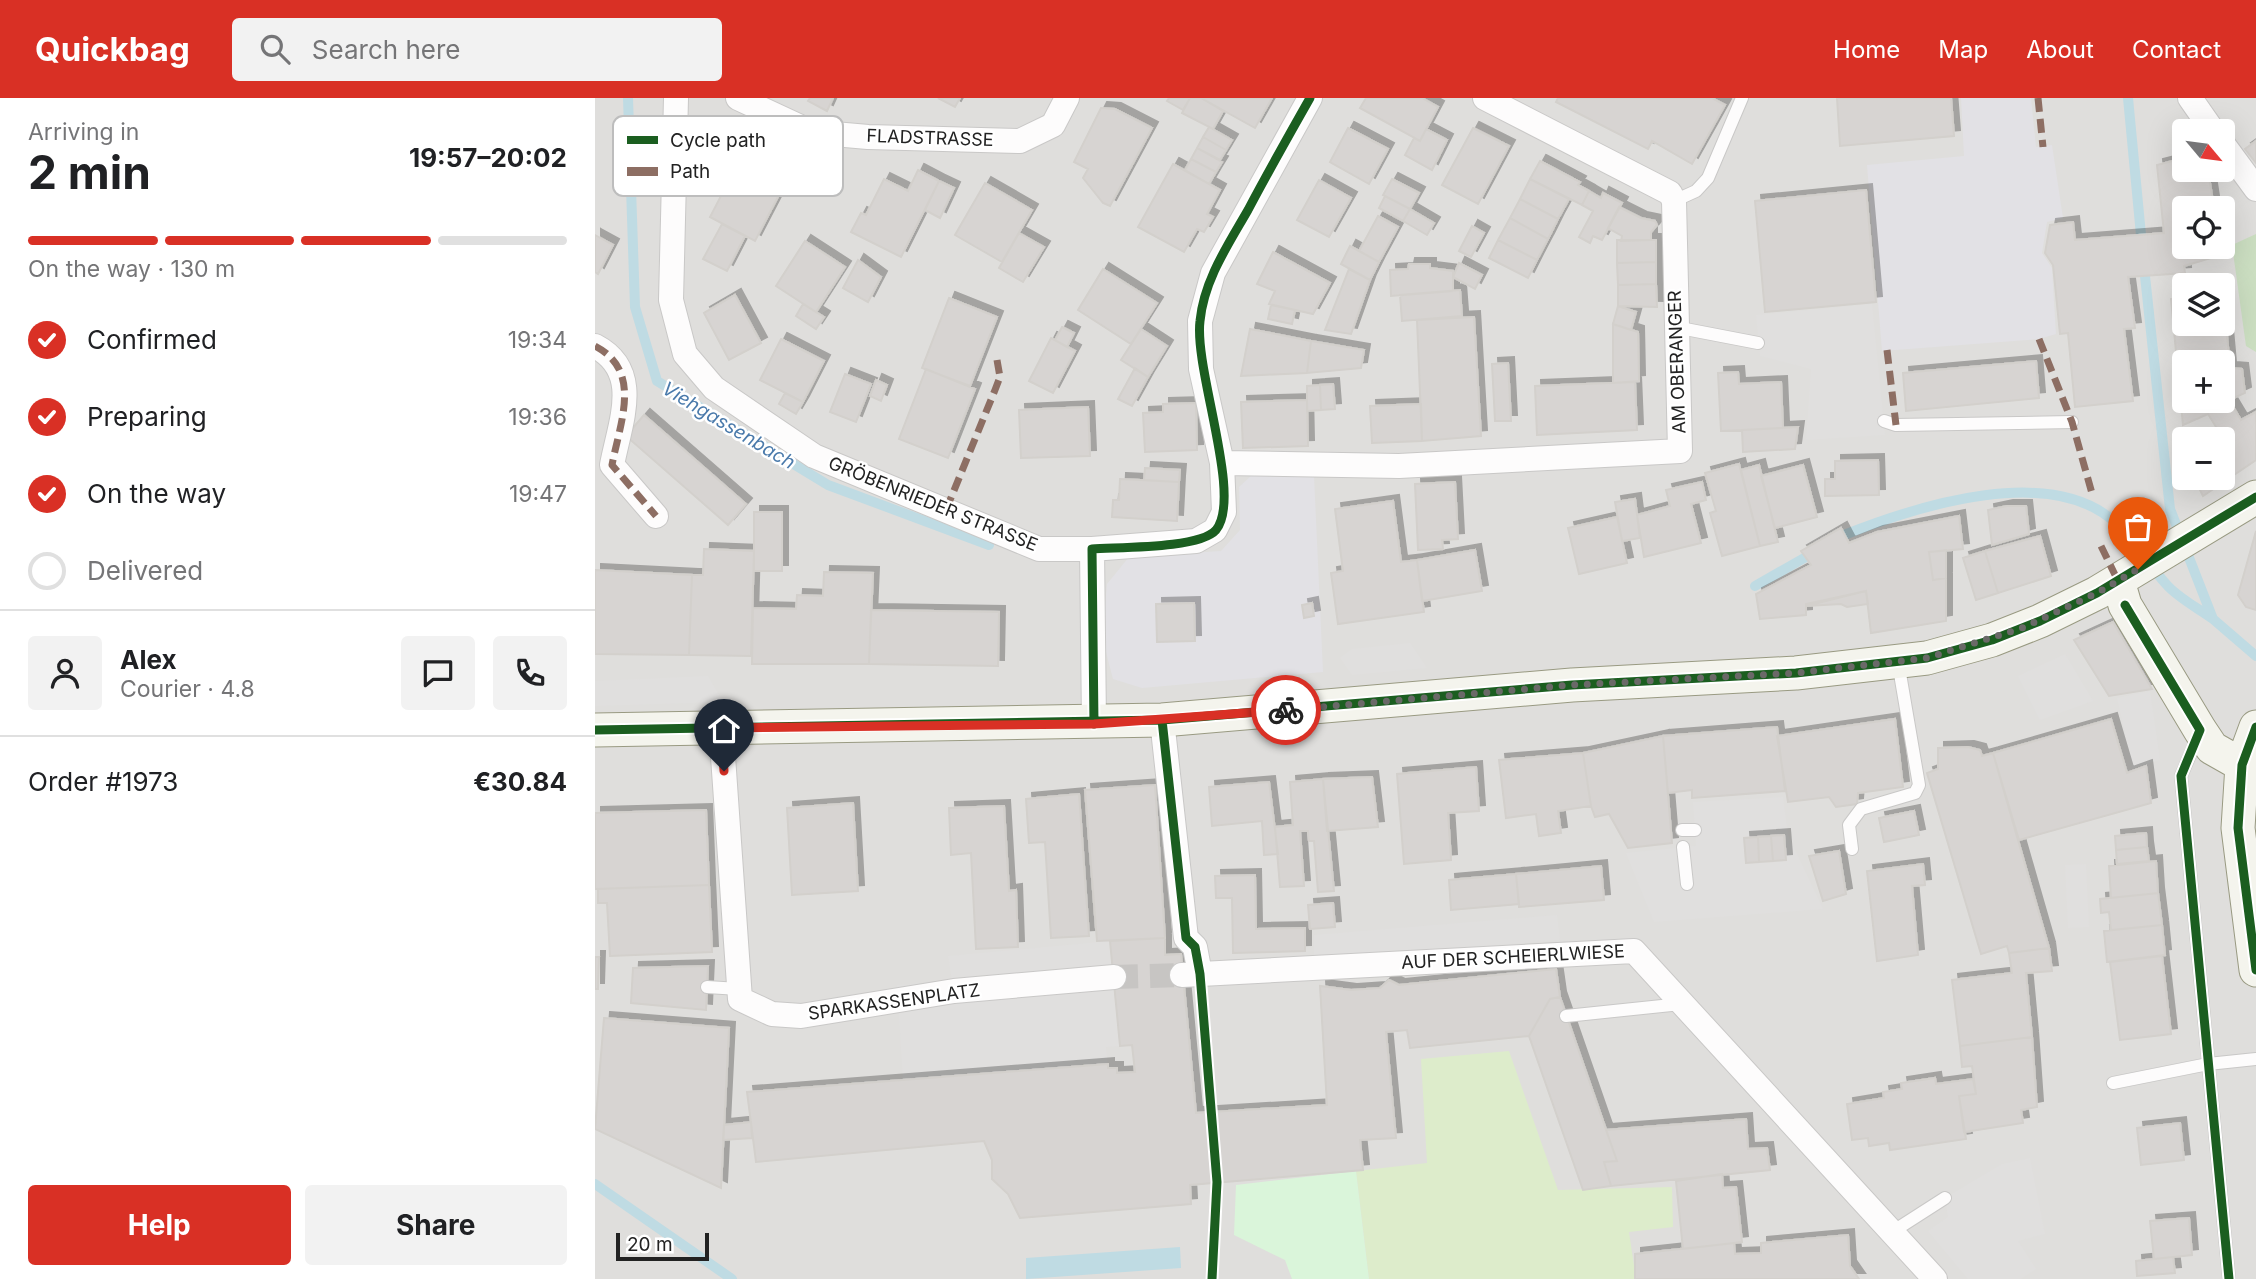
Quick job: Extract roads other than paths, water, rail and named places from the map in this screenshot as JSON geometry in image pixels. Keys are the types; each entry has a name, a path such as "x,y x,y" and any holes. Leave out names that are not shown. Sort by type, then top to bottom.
{"main road":[{"path":"595,730 1094,724 1572,685 1796,673 1927,658 1993,640 2040,621 2128,575 2256,497"},
{"path":"2128,575 2125,605 2212,748 2242,765"},
{"path":"2256,727 2242,765 2238,828 2256,970"}],"street":[{"name":"GRÖBENRIEDER STRASSE","path":"675,98 675,116"},
{"name":"FLADSTRASSE","path":"738,98 777,116"},
{"name":"FLADSTRASSE","path":"843,135 1020,141 1053,125 1067,98"},
{"name":"GRÖBENRIEDER STRASSE","path":"673,196 671,300 684,355 714,388 814,456 1039,549 1092,549 1196,541 1215,530 1224,512 1222,463 1202,369 1200,321 1213,273 1310,98"},
{"path":"1485,98 1670,193 1674,201"},
{"path":"2190,98 2205,119"},
{"path":"2235,160 2256,189"},
{"name":"AM OBERANGER","path":"1222,463 1399,466 1680,451 1674,201"},
{"path":"595,346 604,351 623,371 626,395 612,465 656,516"},
{"path":"1092,549 1094,724"},
{"name":"AUF DER SCHEIERLWIESE","path":"1162,720 1186,938 1195,947 1191,974 1634,951 1685,1003 1758,1087 1935,1279"},
{"path":"721,728 739,989"},
{"name":"SPARKASSENPLATZ","path":"739,989 740,999 772,1014 801,1016 954,991 1114,977"}],"lane":[{"path":"1674,201 1696,191 1708,178 1742,98"},
{"path":"1675,327 1758,343"},
{"path":"1884,421 1896,425 2072,422"},
{"path":"1853,849 1849,825 1861,810 1915,793 1919,785 1898,662"},
{"path":"2200,730 2181,776 2229,1279"},
{"path":"1683,847 1687,884"},
{"path":"707,987 739,989"},
{"path":"1566,1016 1685,1003"},
{"path":"2113,1083 2208,1063 2256,1059"},
{"path":"1892,1232 1945,1198"}],"water":[{"path":"1180,1247 1181,1268 1026,1279 1026,1258"}],"waterway":[{"name":"Viehgassenbach","path":"628,98 629,116"},
{"path":"2128,98 2141,235"},
{"name":"Viehgassenbach","path":"631,196 635,307 657,381 828,485 989,545"},
{"path":"2145,276 2170,509 2213,619 2256,656"},
{"path":"1844,535 1946,502 1985,495 2023,493 2059,496 2092,507 2119,526 2171,589 2213,619"},
{"path":"1755,586 1806,557"},
{"path":"595,1184 732,1279"}],"tunnel":[{"path":"1114,977 1182,975"}]}
